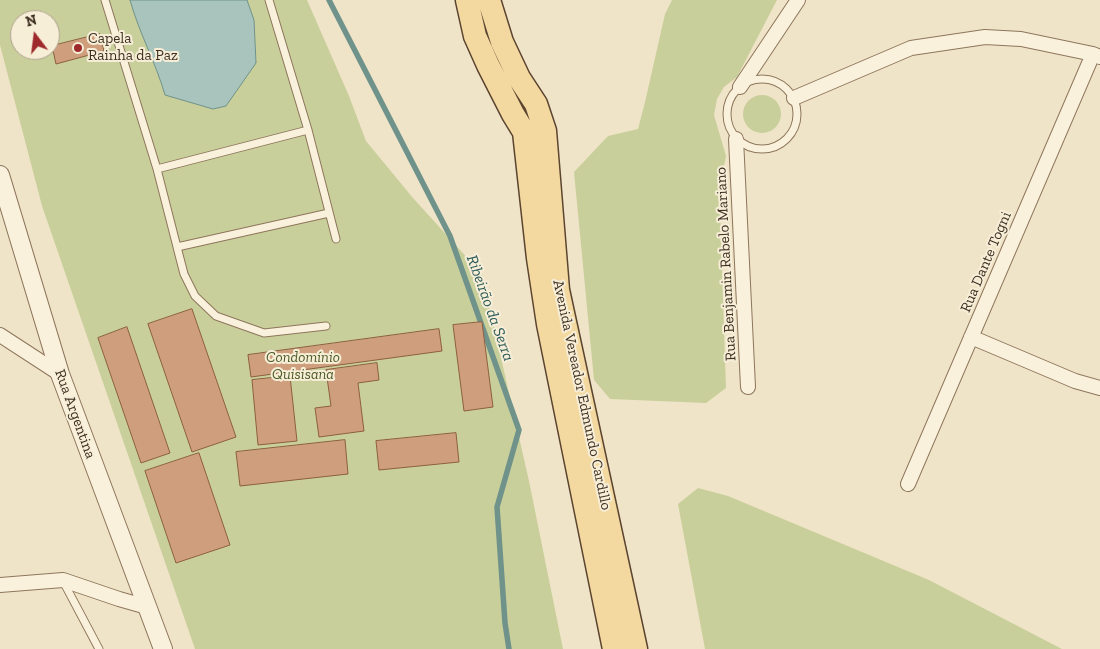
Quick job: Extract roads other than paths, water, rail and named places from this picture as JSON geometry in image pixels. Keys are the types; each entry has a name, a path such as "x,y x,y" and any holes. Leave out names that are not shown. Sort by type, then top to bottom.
{"main road":[{"name":"Avenida Vereador Edmundo Cardillo","path":"467,0 475,36 513,114 524,132 538,258 548,324 614,649"},
{"name":"Avenida Vereador Edmundo Cardillo","path":"489,0 502,42 519,78 536,104 545,131 558,290 636,649"}],"street":[{"path":"740,87 798,0"},
{"path":"794,98 911,48 985,38 1012,38 1096,55"},
{"name":"Rua Dante Togni","path":"908,484 1096,55"},
{"name":"Rua Benjamin Rabelo Mariano","path":"736,138 748,387"},
{"name":"Rua Argentina","path":"0,175 60,374 163,649"},
{"path":"0,335 60,374"},
{"path":"971,337 1075,381 1100,388"},
{"path":"0,586 62,580 147,607"}],"lane":[{"path":"105,0 157,169 184,274 195,296 216,316 264,333 326,326"},
{"path":"269,0 308,130 336,239"},
{"path":"759,79 779,83 794,98 797,120 787,139 778,146 756,149 745,145 736,138 730,129 727,118 728,106 732,96 740,87 749,82 759,79"},
{"path":"157,169 308,130"},
{"path":"177,247 329,213"},
{"path":"62,580 99,649"}],"water":[{"path":"130,0 247,0 254,20 256,63 226,106 213,109 165,95"}],"waterway":[{"name":"Ribeirão da Serra","path":"329,0 450,236 519,430 497,507 505,623 509,649"}],"place":[{"name":"Capela Rainha da Paz","path":"78,48"}],"park label":[{"name":"Condomínio Quisisana","path":"303,366"}]}
